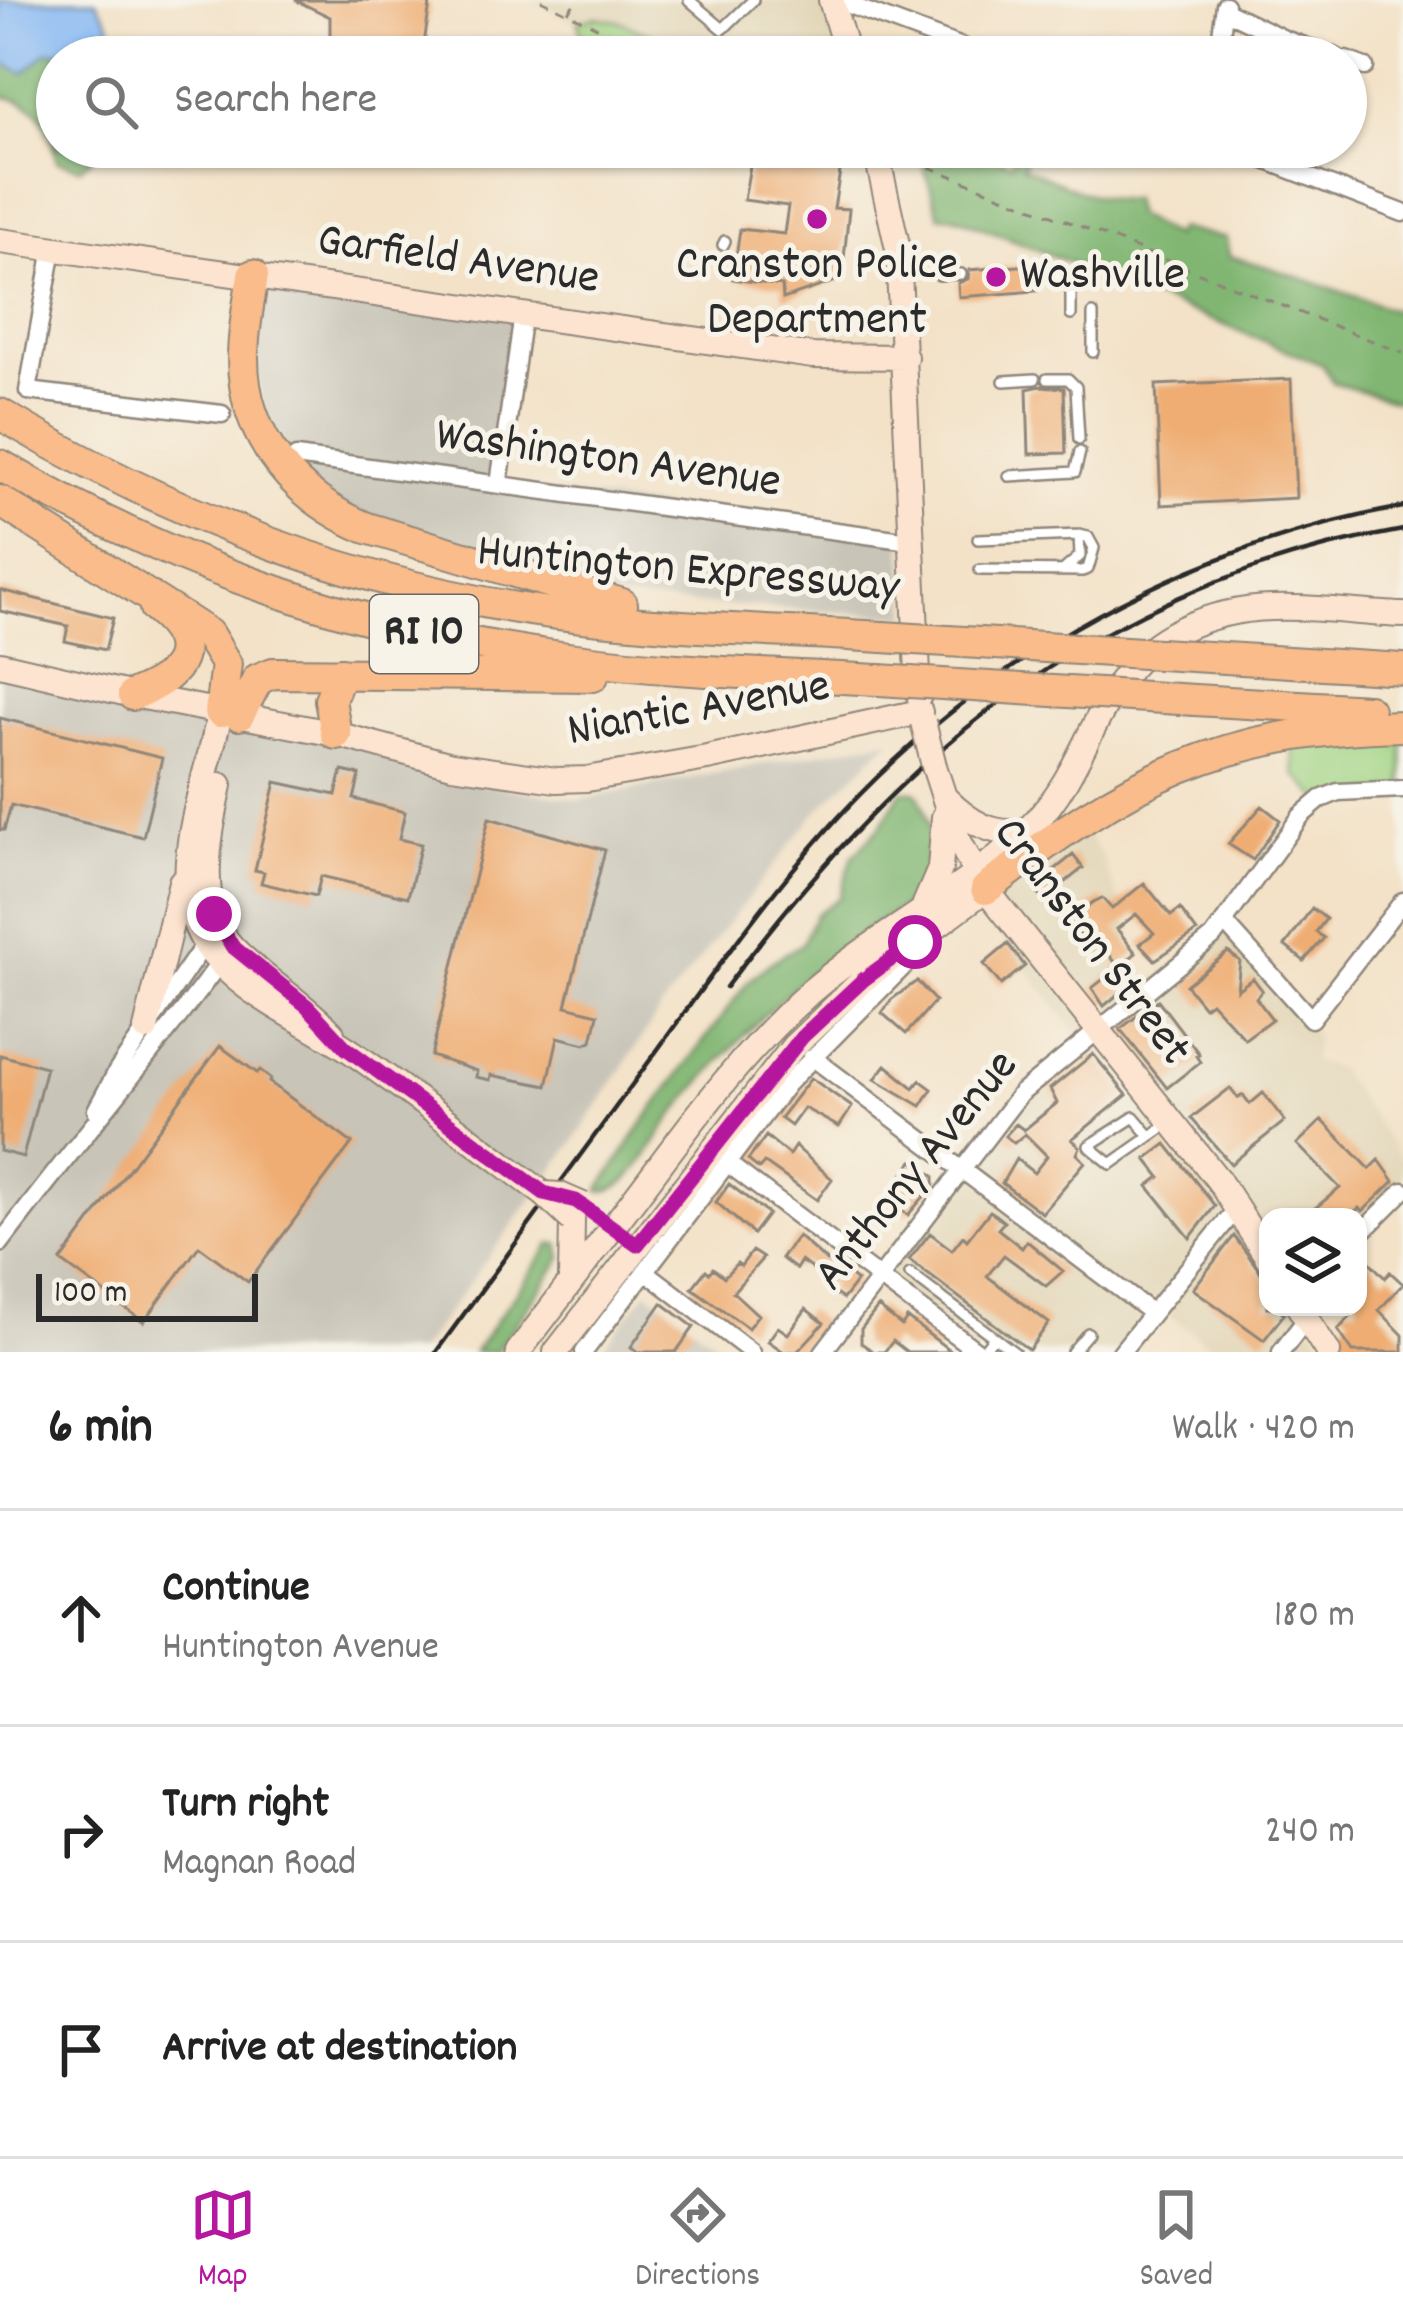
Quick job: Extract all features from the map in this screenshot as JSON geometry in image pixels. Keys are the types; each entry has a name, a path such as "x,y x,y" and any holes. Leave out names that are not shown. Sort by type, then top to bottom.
{"highway":[{"path":"254,275 243,352 251,412 281,468 326,508 367,528 601,600 806,632"},
{"name":"Huntington Expressway","path":"0,414 174,506 276,547 379,578 537,611 1403,668"},
{"name":"Huntington Expressway","path":"0,465 152,543 305,602 463,642 669,668 1403,712"},
{"path":"0,501 187,618 213,640 226,671 230,714"},
{"path":"123,581 168,618 183,647 180,665 169,679 133,695"},
{"path":"230,714 267,674 579,678 669,668"},
{"path":"336,734 331,693 341,673"},
{"path":"980,881 1132,788 1189,763 1292,734 1403,726"}],"main road":[{"path":"834,0 843,36"},
{"name":"Cranston Street","path":"881,168 892,213 905,357 910,542 922,717 957,837 980,881 1098,1030 1161,1129 1237,1208 1259,1243"},
{"name":"Garfield Avenue","path":"0,241 813,356 905,357"},
{"path":"556,1352 636,1259 802,1037 863,980 955,914 1029,829 1069,776 1120,677 1137,658 1210,616 1259,606 1403,615"},
{"name":"Niantic Avenue","path":"0,664 336,734 452,765 556,780 587,779 922,717"},
{"path":"146,1029 230,740 230,714"},
{"path":"943,796 988,829 1029,829"},
{"path":"921,909 940,869 943,796"},
{"path":"200,841 219,944 307,1006 346,1048 544,1193 560,1195 636,1259"},
{"path":"518,1352 721,1084 759,1042 821,983 921,909 980,881"},
{"path":"568,1285 577,1213"},
{"path":"1306,1316 1328,1352"}],"street":[{"path":"834,0 932,36"},
{"path":"1221,36 1225,6 1279,36"},
{"path":"1286,168 1403,213"},
{"path":"53,248 28,391 222,414"},
{"path":"499,484 523,314"},
{"name":"Washington Avenue","path":"296,457 910,542"},
{"name":"Anthony Avenue","path":"823,1352 1020,1094 1225,923 1301,816 1330,795 1354,788 1403,789"},
{"path":"1225,923 1311,1019 1403,902"},
{"path":"584,1352 636,1259 727,1163 812,1057 955,914"},
{"path":"80,1138 146,1029 219,944"},
{"path":"0,1244 80,1138 133,1079 219,944"},
{"path":"812,1057 1152,1313"},
{"path":"727,1163 980,1352"},
{"path":"1367,1227 1403,1191"},
{"path":"1121,1352 1237,1208"},
{"path":"636,1259 751,1352"},
{"path":"1281,1352 1301,1316"}],"lane":[{"path":"688,0 723,29 752,0"},
{"path":"1039,270 1061,274 1071,284 1071,315"},
{"path":"939,275 961,274"},
{"path":"1093,314 1093,352"},
{"path":"1004,381 1074,382 1079,439"},
{"path":"1009,476 1075,472 1080,452"},
{"path":"978,539 1079,535 1080,556 1065,568 980,570"},
{"path":"1134,1117 1161,1129 1111,1164 1090,1147 1134,1117"},
{"path":"910,1274 1013,1352"},
{"path":"929,1316 941,1299"},
{"path":"1072,1352 1088,1333"},
{"path":"980,1352 994,1337"}],"path":[{"path":"541,0 613,36"},
{"path":"566,14 578,0"},
{"path":"930,168 1403,353"}],"shaded area":[{"path":"530,0 833,0 843,36 654,36 597,17 578,22"},
{"path":"259,283 515,315 493,484 902,539 908,616 584,597 351,525 269,460 249,297"},
{"path":"0,665 336,734 448,779 579,800 892,739 816,812 664,1004 573,1143 418,1352 0,1352"},
{"path":"1081,828 1101,853 1130,930 1130,945 1122,955 1145,987 1222,923 1302,1026 1310,1025 1316,1037 1313,1061 1338,1069 1403,1160 1403,1192 1367,1228 1367,1208 1259,1208 1259,1316 1306,1316 1329,1352 1219,1352 1153,1304 1114,1352 973,1352 876,1280 948,1178 1082,1039 984,915 1012,885"},
{"path":"647,1291 728,1352 600,1352"}],"green space":[{"path":"596,17 654,36 582,36 578,22"},
{"path":"0,62 24,72 36,62 36,111 0,96"},
{"path":"924,168 1025,168 1090,194 1132,199 1135,215 1173,236 1178,229 1226,238 1229,256 1403,313 1403,403 1333,383 1323,365 954,216 939,216"},
{"path":"1403,723 1403,789 1322,801 1295,774 1292,735"},
{"path":"902,791 919,795 929,825 926,868 913,894 903,907 838,951 779,1001 698,1086 632,1174 622,1184 599,1191 747,983 802,944 816,914 839,898 853,856 881,826"},
{"path":"551,1244 559,1244 562,1258 496,1352 474,1352"}],"water":[{"path":"0,0 96,0 110,24 111,36 36,36 36,62 24,73 0,62"}],"building":[{"path":"295,0 430,4 425,36 330,36 330,17"},
{"name":"Cranston Police Department","path":"750,168 841,168 834,208 849,209 842,279 783,299 782,286 733,279 740,229 784,234 788,206 744,200"},
{"name":"Washville","path":"1031,265 1036,291 959,297 958,283 968,279 969,270"},
{"path":"1291,379 1296,498 1161,505 1156,385"},
{"path":"1064,388 1066,453 1029,454 1027,389"},
{"path":"0,590 113,618 105,650 65,641 68,626 0,611"},
{"path":"0,718 162,758 143,837 11,805 4,830 0,830"},
{"path":"342,771 360,775 354,799 405,812 399,839 421,844 408,897 321,876 316,896 261,883 264,872 255,870 276,782 336,795"},
{"path":"1262,806 1280,820 1253,860 1228,844"},
{"path":"489,818 605,850 566,1006 598,1014 592,1041 585,1044 558,1037 547,1086 491,1075 490,1080 476,1077 477,1071 431,1056"},
{"path":"1073,855 1083,868 1043,900 1033,887"},
{"path":"1144,883 1171,916 1180,909 1197,932 1155,960 1140,944 1154,933 1136,914 1117,929 1136,953 1119,967 1100,943 1091,950 1070,923 1102,898 1112,909"},
{"path":"1312,908 1326,919 1316,932 1324,938 1304,961 1285,946"},
{"path":"1008,944 1025,966 1001,985 984,964"},
{"path":"1228,952 1240,961 1237,990 1253,978 1262,990 1256,998 1272,1019 1245,1039 1211,1002 1204,1007 1186,985"},
{"path":"1119,967 1132,983 1104,1006 1092,988"},
{"path":"917,981 935,1001 906,1034 882,1013"},
{"path":"1158,1000 1199,1054 1200,1062 1167,1088 1120,1029"},
{"path":"220,1046 257,1073 260,1070 269,1082 352,1143 248,1282 199,1246 144,1322 61,1261"},
{"path":"1093,1054 1127,1095 1072,1139 1085,1162 1042,1213 1002,1183 1016,1159 1034,1173 1047,1156 1025,1134 1014,1143 1005,1136 1016,1124 1024,1130 1057,1103 1050,1089"},
{"path":"0,1055 46,1067 23,1157 0,1151"},
{"path":"886,1065 914,1088 920,1080 932,1089 921,1106 875,1079"},
{"path":"811,1078 852,1107 839,1127 804,1108 791,1126 780,1118"},
{"path":"1230,1088 1250,1104 1263,1093 1285,1121 1231,1164 1191,1118"},
{"path":"1322,1120 1370,1169 1379,1160 1394,1181 1366,1208 1315,1208 1340,1188 1297,1144"},
{"path":"766,1136 789,1155 795,1146 832,1179 817,1200 768,1165 759,1169 748,1160"},
{"path":"1166,1144 1215,1206 1190,1238 1148,1186 1160,1177 1146,1159"},
{"path":"913,1161 934,1176 934,1185 908,1215 886,1199"},
{"path":"729,1184 768,1214 753,1234 716,1202"},
{"path":"990,1211 1004,1222 998,1229 1022,1248 1027,1241 1063,1271 1046,1286 1004,1255 987,1276 1049,1323 1029,1350 909,1260 930,1233 952,1250 963,1236 967,1240"},
{"path":"798,1236 840,1273 843,1270 857,1281 843,1299 828,1289 832,1284 801,1261 796,1269 781,1258"},
{"path":"1234,1236 1259,1270 1259,1316 1282,1316 1264,1340 1193,1289"},
{"path":"752,1251 763,1258 733,1292 758,1315 748,1328 692,1288 706,1270 709,1273 713,1268 724,1277"},
{"path":"1367,1259 1385,1278 1390,1272 1403,1284 1379,1310 1403,1335 1403,1352 1353,1352 1338,1330 1350,1317 1367,1316"},
{"path":"662,1303 694,1327 676,1352 638,1352 631,1347"},
{"path":"878,1307 902,1326 907,1318 952,1352 907,1352 893,1341 884,1352 874,1352 861,1343 861,1329"},
{"path":"806,1309 824,1323 797,1352 784,1352 768,1341 778,1327 788,1334"}],"railway":[{"path":"436,1352 767,902 846,809 904,753 1031,655 1172,578 1324,525 1403,507"},
{"path":"726,987 864,822 939,751 1018,689 1103,635 1195,590 1295,555 1403,530"}],"place":[{"name":"Cranston Police Department","path":"817,219"},
{"name":"Washville","path":"996,277"}],"route":[{"path":"214,914 232,946 307,1006 346,1048 544,1193 576,1201 637,1245 802,1037 863,980 915,942"}]}
